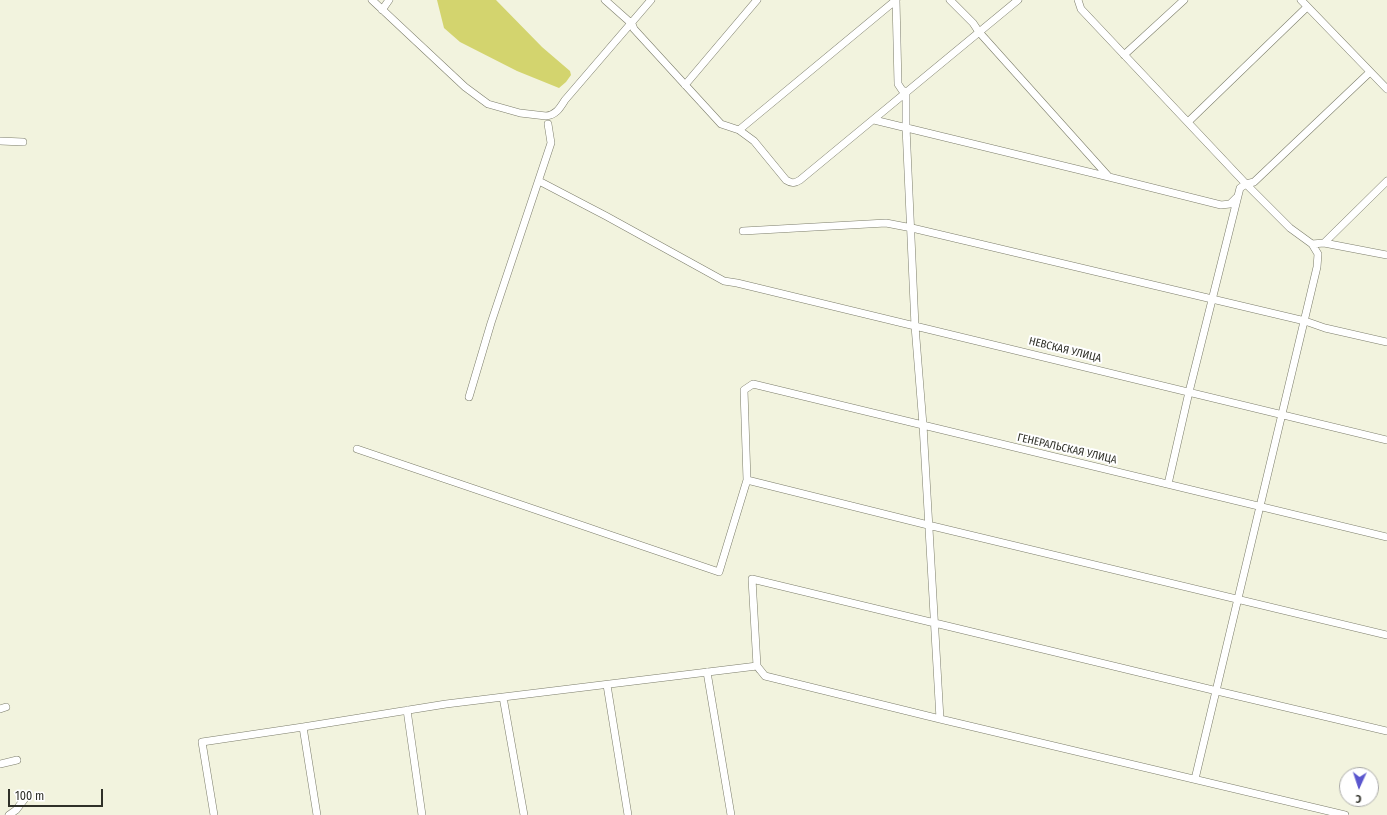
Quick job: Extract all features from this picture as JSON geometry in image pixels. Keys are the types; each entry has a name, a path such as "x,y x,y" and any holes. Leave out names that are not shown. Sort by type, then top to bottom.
{"street":[{"path":"372,0 465,87 488,104 520,113 546,116 550,116 558,112 565,100 632,24 651,0"},
{"path":"382,10 389,0"},
{"path":"606,0 632,24 634,29 721,124 739,130 754,141 790,183 796,183 1018,0"},
{"path":"685,85 757,0"},
{"path":"739,130 896,0"},
{"path":"896,0 898,84 902,90 906,92"},
{"path":"950,0 973,23 979,32 1110,177"},
{"path":"1078,0 1081,9 1124,55 1246,184 1290,228 1312,244 1318,254 1317,267 1305,321 1195,779"},
{"path":"1124,55 1184,0"},
{"path":"1301,0 1387,89"},
{"path":"1188,122 1308,7"},
{"path":"1168,484 1189,392 1240,188 1246,184 1254,182 1370,72"},
{"path":"906,92 906,127 912,228 915,326 923,425 940,719"},
{"path":"874,120 1221,205 1230,204 1238,197"},
{"path":"469,398 491,323 552,143 548,124"},
{"path":"0,141 23,142"},
{"name":"НЕВСКАЯ УЛИЦА","path":"540,181 724,281 1387,440"},
{"path":"1324,243 1387,181"},
{"path":"743,231 886,223 1305,321 1325,328 1387,342"},
{"path":"1312,244 1324,243 1387,255"},
{"name":"ГЕНЕРАЛЬСКАЯ УЛИЦА","path":"747,480 744,390 753,384 1387,537"},
{"path":"357,449 718,572 747,480 1387,635"},
{"path":"1345,815 765,676 757,666 752,579 1387,731"},
{"path":"214,815 202,742 407,710 757,666"},
{"path":"707,672 731,815"},
{"path":"607,684 628,815"},
{"path":"504,697 524,815"},
{"path":"407,710 422,815"},
{"path":"304,727 317,815"},
{"path":"0,764 17,760"},
{"path":"9,815 16,810 26,797"}],"shaded area":[{"path":"437,0 496,0 542,47 570,71 571,75 559,88 517,71 460,42 444,28"}]}
